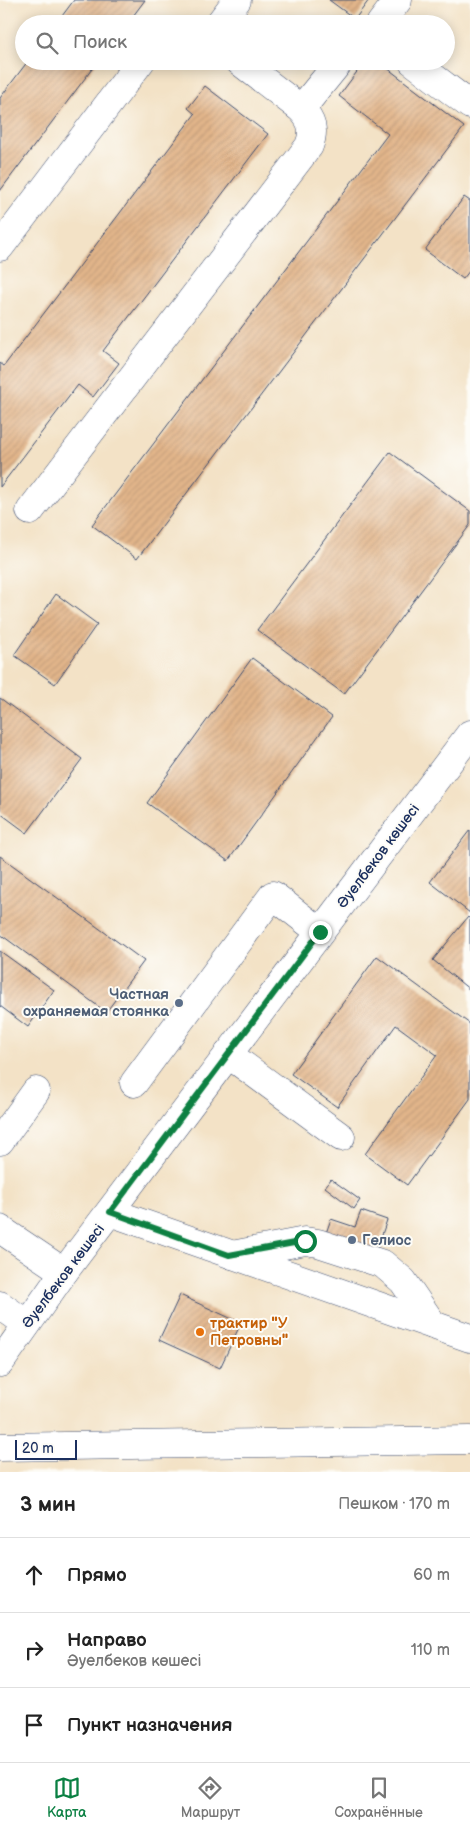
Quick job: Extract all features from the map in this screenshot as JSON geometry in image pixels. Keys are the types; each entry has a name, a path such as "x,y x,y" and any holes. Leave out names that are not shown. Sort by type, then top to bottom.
{"street":[{"path":"225,15 236,0"},
{"path":"387,15 398,0"},
{"path":"0,247 134,70"},
{"path":"30,511 309,146 313,125 301,108 251,70"},
{"path":"301,108 333,70"},
{"path":"424,70 470,105"},
{"name":"Әуелбеков көшесі","path":"0,1363 64,1272 470,734"},
{"path":"134,1083 273,895 320,932"},
{"path":"228,1054 341,1137"},
{"path":"0,1141 36,1091"},
{"path":"110,1212 470,1338"},
{"path":"0,1229 64,1272"},
{"path":"229,1255 305,1241 318,1243 383,1264 403,1282 433,1325"},
{"path":"0,1306 27,1324"},
{"path":"0,1447 470,1440"}],"building":[{"path":"74,0 145,0 134,15 63,15"},
{"path":"329,0 369,0 358,15 350,15"},
{"path":"21,70 91,70 0,191 0,98"},
{"path":"358,70 390,70 464,127 137,559 92,525 388,134 339,96"},
{"path":"205,86 268,134 103,351 119,363 93,397 78,385 0,487 0,363 4,366 195,114 188,108"},
{"path":"464,197 470,201 470,270 463,279 425,250"},
{"path":"390,452 470,511 470,525 344,694 257,630"},
{"path":"56,594 97,624 55,684 14,655"},
{"path":"252,658 332,717 228,861 147,803"},
{"path":"0,698 82,759 27,833 0,813"},
{"path":"470,830 470,913 430,882"},
{"path":"0,856 144,961 106,1012 0,934"},
{"path":"468,917 470,919 470,990 433,960"},
{"path":"0,951 54,990 28,1027 0,1006"},
{"path":"377,956 470,1024 470,1099 407,1185 365,1154 437,1055 396,1025 337,1107 291,1074"},
{"path":"331,1179 360,1200 354,1209 325,1187"},
{"name":"Гелиос","path":"361,1211 387,1220 370,1269 319,1253 331,1219 355,1227"},
{"name":"трактир \"У Петровны\"","path":"180,1295 241,1323 220,1368 159,1340"}],"place":[{"name":"Частная охраняемая стоянка","path":"179,1003"},
{"name":"Гелиос","path":"352,1240"},
{"name":"трактир \"У Петровны\"","path":"200,1332"}],"route":[{"path":"305,1241 229,1255 110,1212 320,932"}]}
